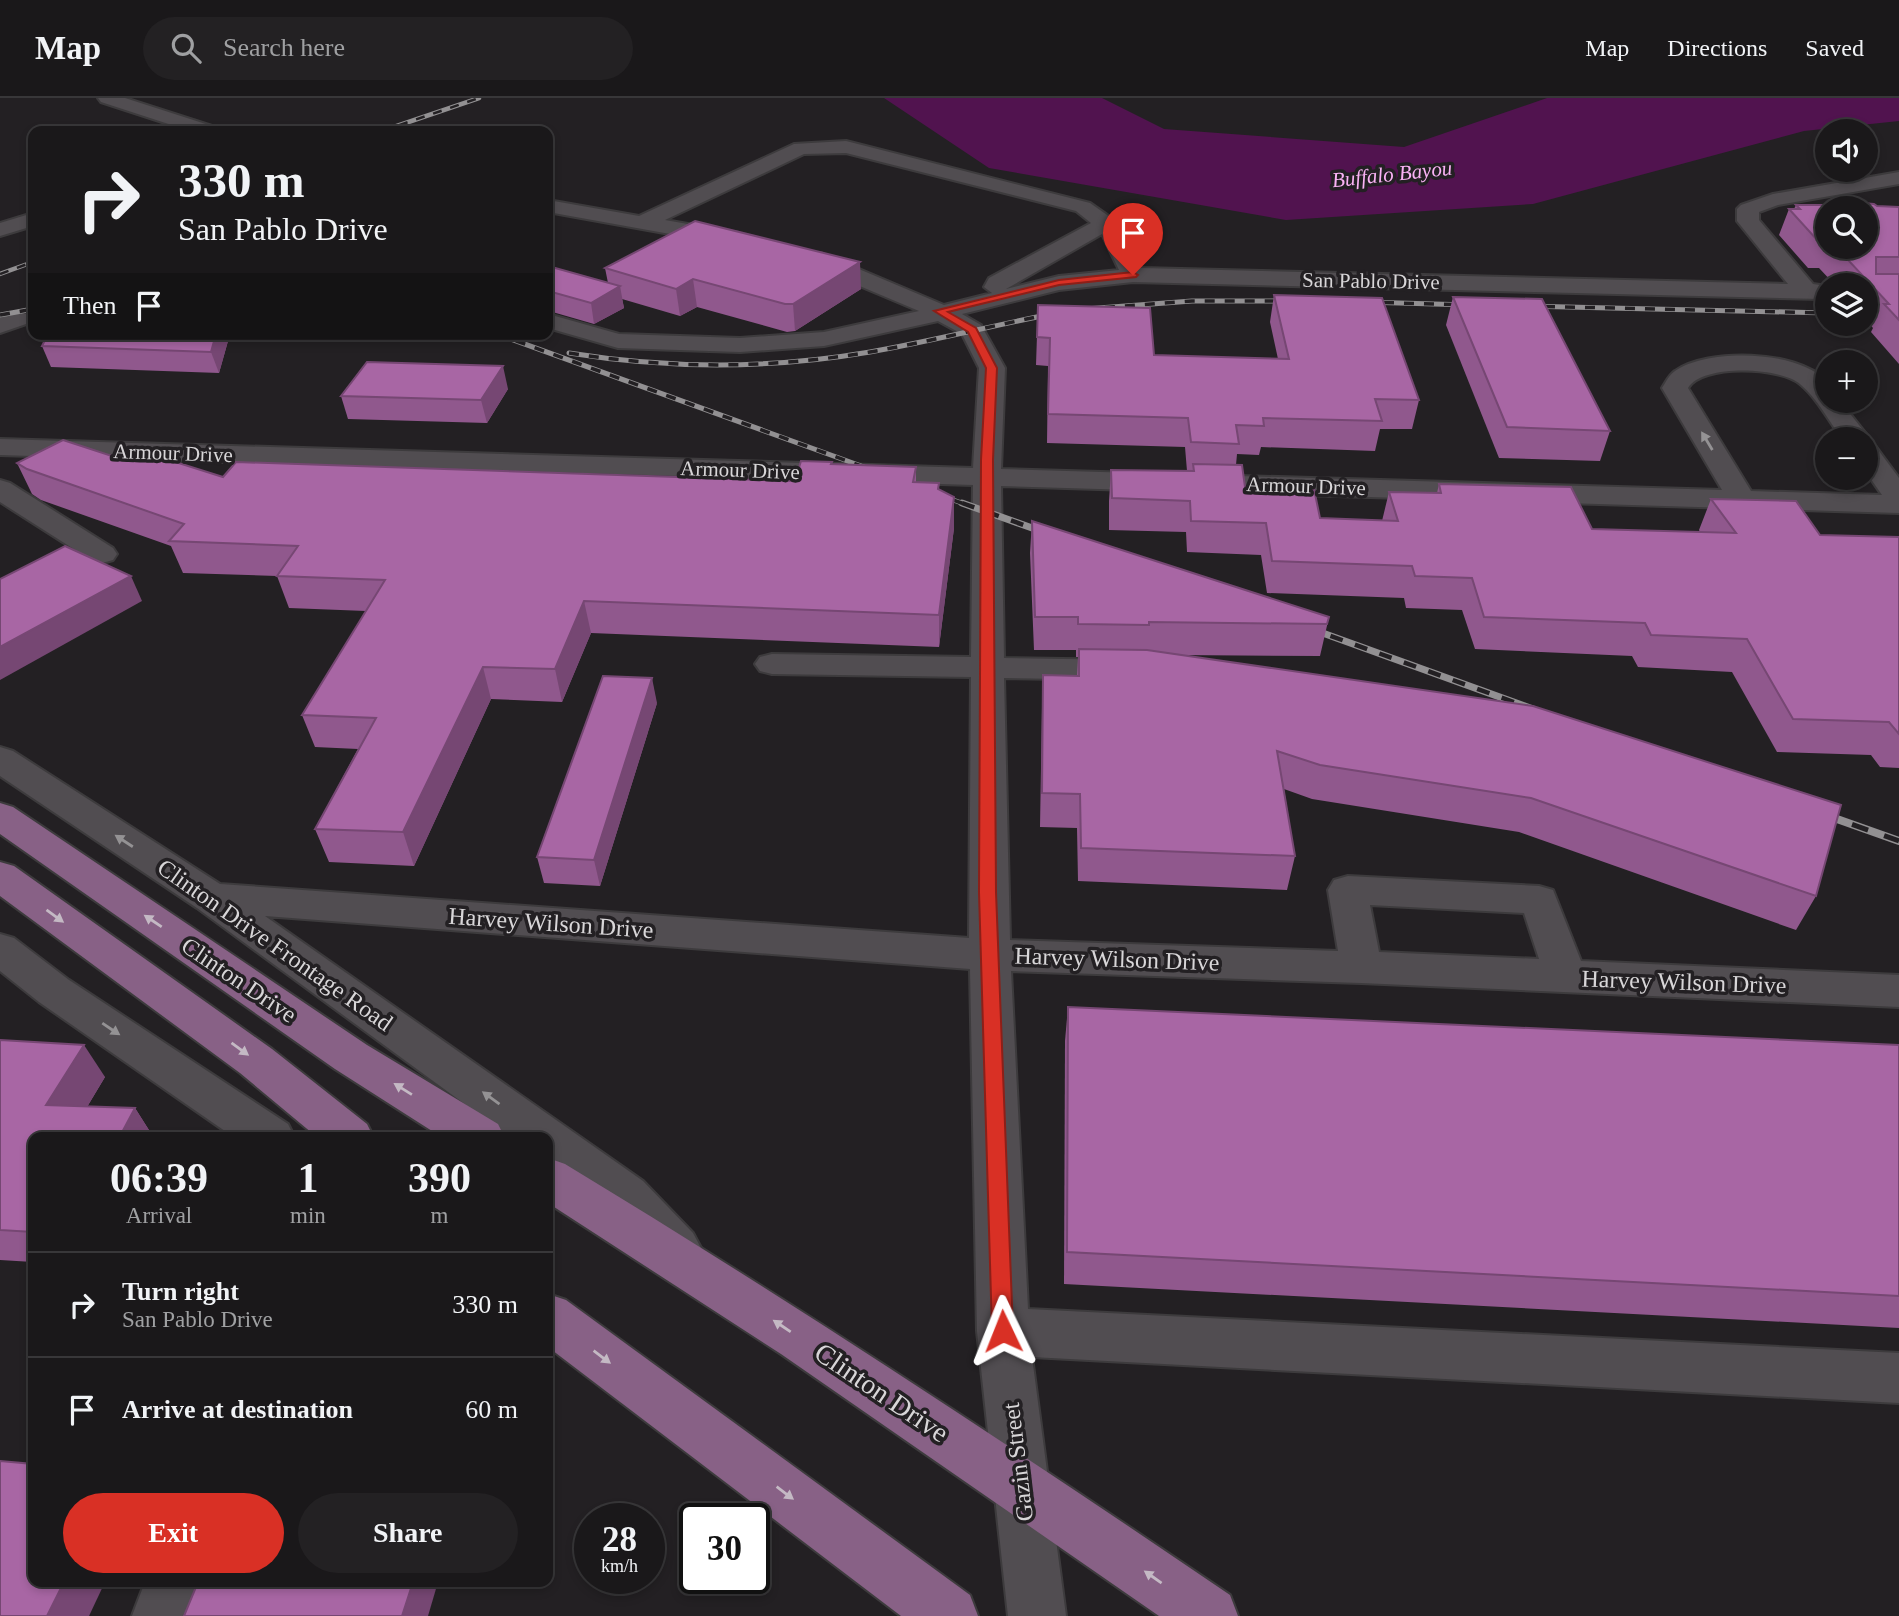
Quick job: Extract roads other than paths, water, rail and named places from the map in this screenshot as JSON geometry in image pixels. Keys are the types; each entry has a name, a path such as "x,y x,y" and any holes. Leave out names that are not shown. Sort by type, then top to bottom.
{"main road":[{"name":"Clinton Drive","path":"0,816 351,1057 472,1132"},
{"path":"0,876 256,1061 344,1132"},
{"name":"Clinton Drive","path":"553,1181 694,1267 1019,1484 1209,1616"},
{"path":"553,1321 949,1616"}],"street":[{"path":"107,98 178,126"},
{"path":"643,222 801,148 846,147 1083,208 1105,224 1133,275"},
{"path":"1774,222 1748,221 1748,209 1757,204 1899,178"},
{"path":"553,207 756,243"},
{"path":"0,230 28,221"},
{"name":"San Pablo Drive","path":"1748,221 1815,290"},
{"path":"996,298 997,284 1105,224"},
{"name":"Gazin Street","path":"794,252 939,311 972,330 992,368 988,477 990,955 1003,1331 1019,1484 1037,1616"},
{"name":"San Pablo Drive","path":"553,322 618,341 740,345 824,339 888,326 1059,282 1133,275 1815,291"},
{"path":"1742,499 1675,388 1677,380 1686,372 1702,367 1778,366 1796,371 1815,385"},
{"name":"Armour Drive","path":"0,447 1899,504"},
{"path":"34,449 0,487 102,554"},
{"path":"1878,469 1899,498"},
{"path":"772,664 1163,671"},
{"name":"Clinton Drive Frontage Road","path":"0,759 211,898 539,1132"},
{"path":"1362,967 1348,890 1539,900 1566,977"},
{"name":"Harvey Wilson Drive","path":"211,898 990,955 1362,967 1899,991"},
{"path":"0,949 54,991 263,1132"},
{"name":"Clinton Drive Frontage Road","path":"553,1142 626,1195 694,1267"},
{"path":"1003,1331 1899,1378"},
{"path":"161,1616 172,1587"}],"water":[{"name":"Buffalo Bayou","path":"884,98 1102,98 1164,129 1404,147 1547,98 1899,98 1899,121 1878,123 1878,119 1815,119 1815,130 1533,204 1286,220 989,168"}],"railway":[{"path":"397,126 479,98"},
{"path":"0,274 28,264"},
{"path":"1085,309 1192,301 1291,301"},
{"path":"1364,302 1469,305"},
{"path":"1525,306 1815,313"},
{"path":"0,315 28,310"},
{"path":"569,353 682,364 795,362 894,348 1057,313"},
{"path":"514,340 875,471"},
{"path":"934,493 967,505"},
{"path":"962,503 1049,534"},
{"path":"1306,627 1533,709"},
{"path":"1820,813 1899,841"}]}
